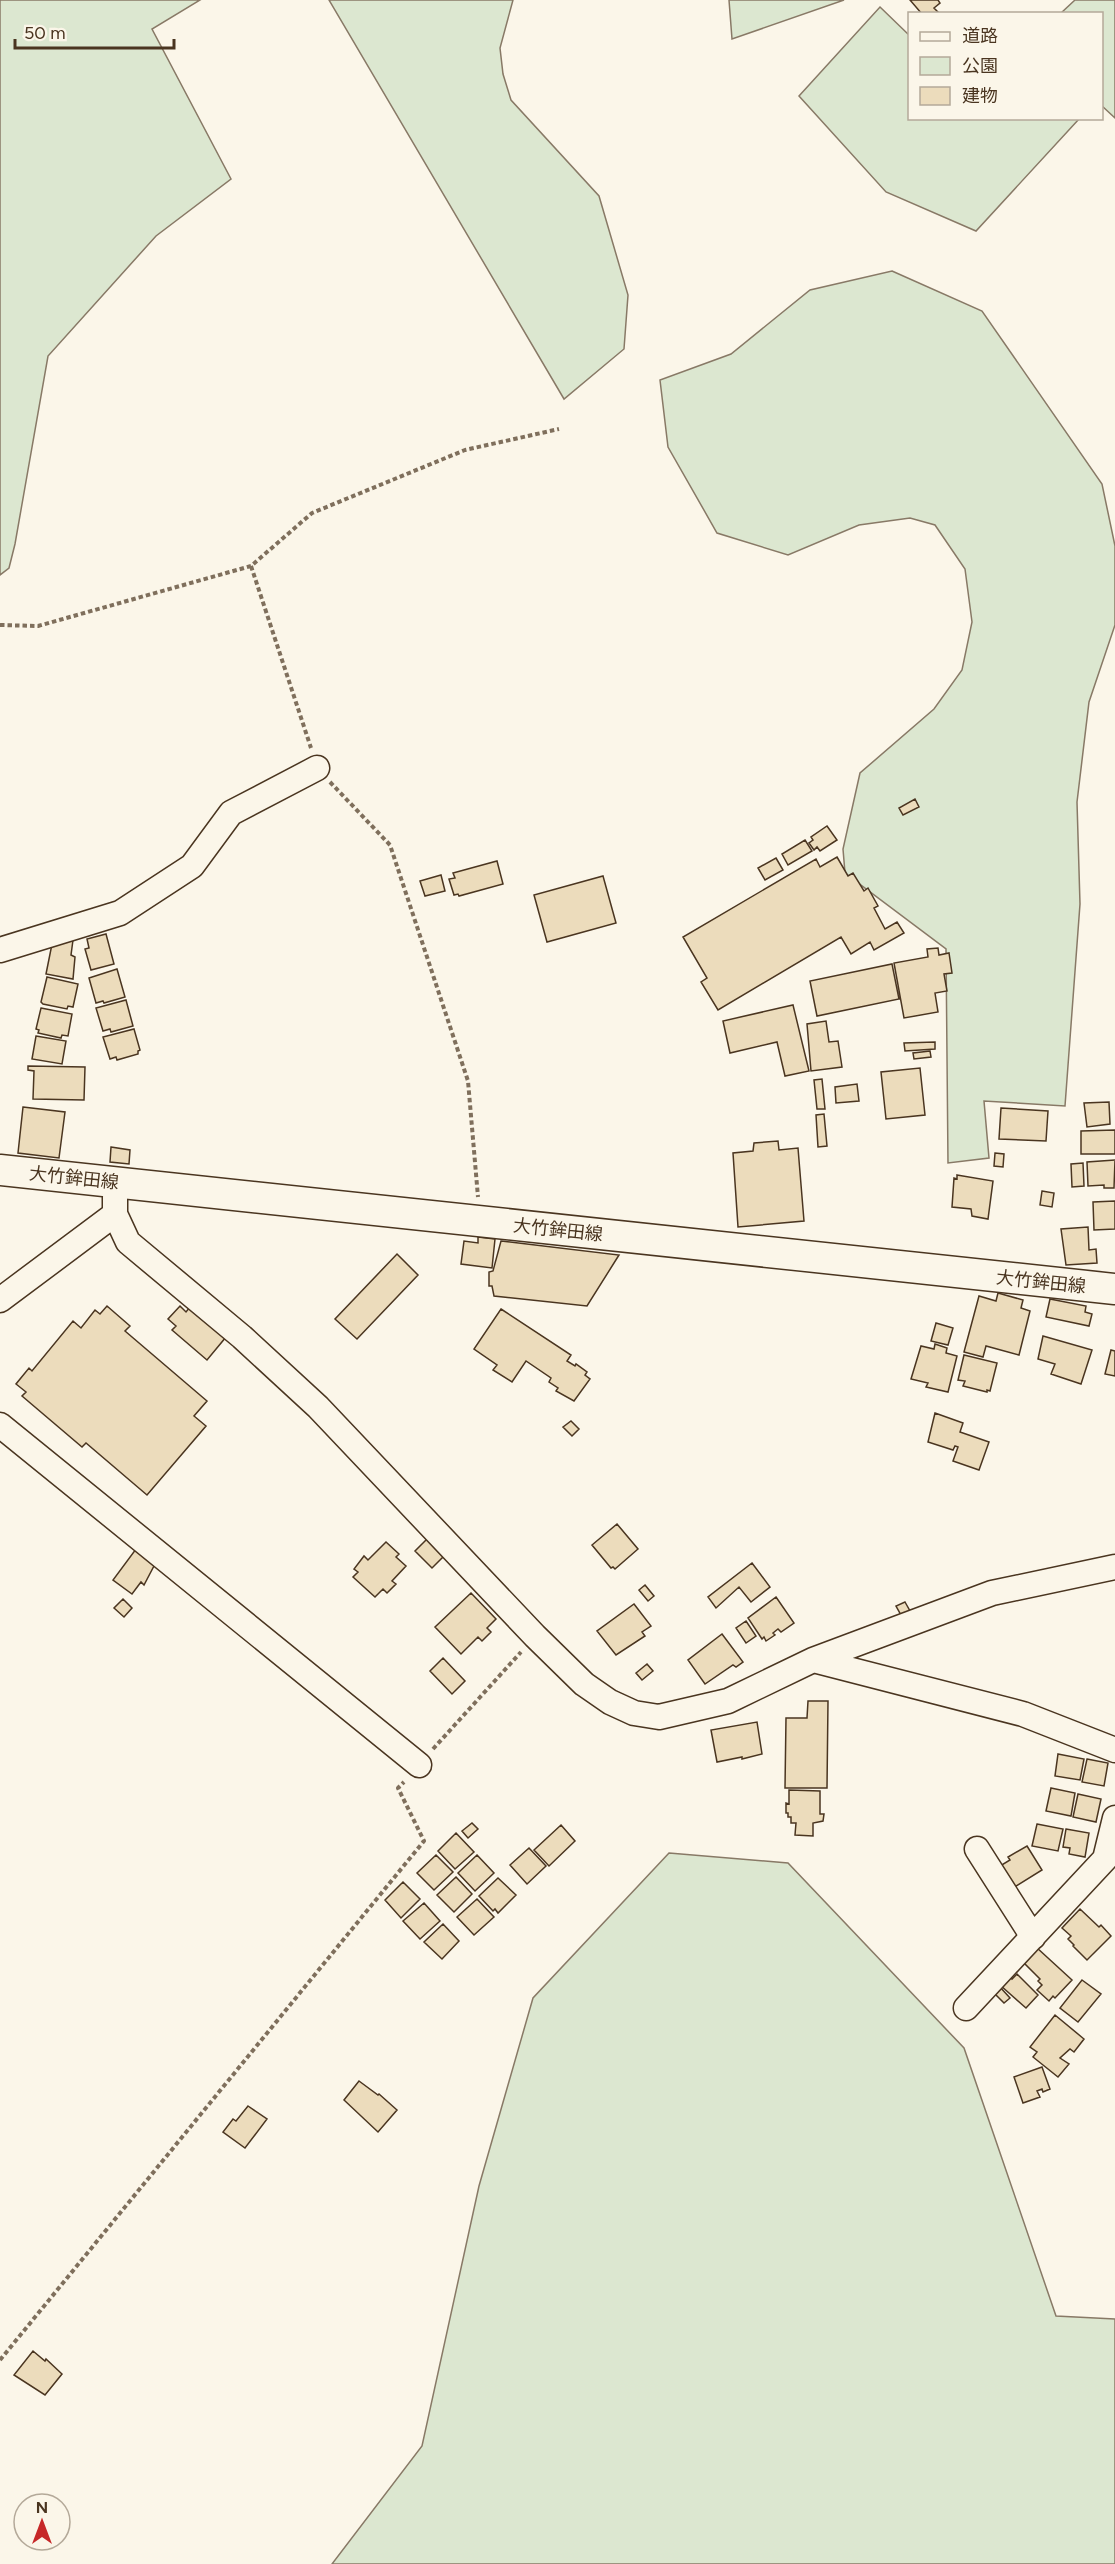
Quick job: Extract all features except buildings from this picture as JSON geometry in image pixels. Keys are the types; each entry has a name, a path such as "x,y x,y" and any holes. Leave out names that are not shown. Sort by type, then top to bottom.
{"main road":[{"name":"大竹鉾田線","path":"0,1170 1115,1289"}],"street":[{"path":"0,950 120,913 192,866 231,813 317,768"},
{"path":"116,1182 115,1214 128,1242 242,1337 318,1407 584,1684 610,1702 634,1713 659,1717 728,1701 813,1660 992,1593 1115,1567"},
{"path":"0,1300 115,1214"},
{"path":"0,1425 419,1765"},
{"path":"813,1660 1023,1714 1115,1750"},
{"path":"966,2008 1105,1859 1115,1818"},
{"path":"977,1849 1033,1937"}],"path":[{"path":"0,625 39,626 251,566 312,513 465,450 559,429"},
{"path":"251,566 317,768 390,845 468,1082 481,1222"},
{"path":"0,2360 423,1841 398,1788 536,1636"}],"green space":[{"path":"0,0 200,0 152,29 231,179 156,236 48,356 15,544 9,568 0,575"},
{"path":"329,0 513,0 500,48 503,74 511,100 599,196 628,295 624,349 564,399"},
{"path":"729,0 844,0 732,39"},
{"path":"1075,0 1115,0 1115,118 1103,107 1103,12 1062,12"},
{"path":"880,7 908,34 908,120 1078,120 976,231 886,192 799,96"},
{"path":"892,271 982,311 1102,484 1115,546 1115,625 1089,702 1077,802 1080,904 1065,1106 984,1101 989,1158 948,1163 946,949 845,873 843,849 860,773 934,709 962,670 972,622 965,569 935,525 910,518 859,525 788,555 717,533 668,447 660,380 731,354 810,290"},
{"path":"669,1853 788,1863 964,2048 1056,2316 1115,2319 1115,2564 332,2564 422,2446 479,2186 533,1998"}]}
